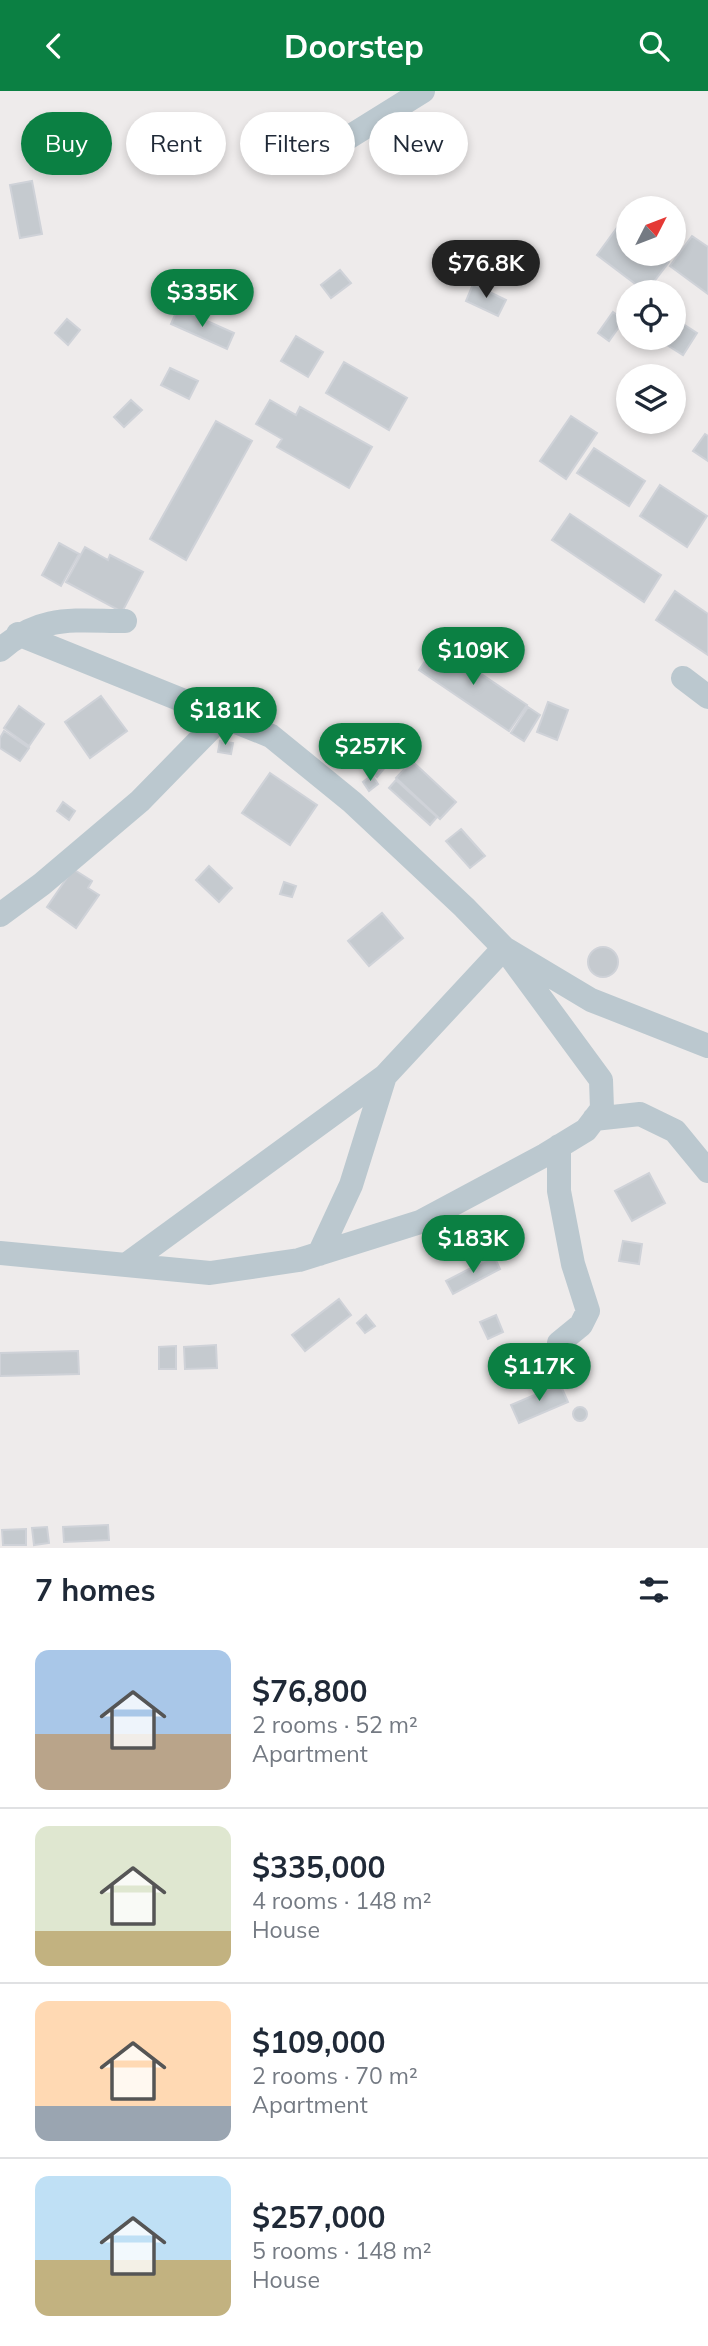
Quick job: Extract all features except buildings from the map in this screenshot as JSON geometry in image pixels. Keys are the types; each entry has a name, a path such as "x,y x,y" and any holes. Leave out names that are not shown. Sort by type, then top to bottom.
{"street":[{"path":"355,133 423,91"},
{"path":"9,642 53,622 125,621"},
{"path":"0,1253 210,1273 299,1260 420,1222 586,1130 602,1109 601,1080 504,948 352,802 271,736 9,642"},
{"path":"683,678 708,698"},
{"path":"0,915 42,884 140,801 222,717"},
{"path":"504,948 591,1000 708,1046"},
{"path":"126,1265 385,1076 504,948"},
{"path":"319,1254 351,1185 385,1076"},
{"path":"594,1119 640,1114 675,1131 708,1171"},
{"path":"559,1146 558,1191 573,1264 588,1311 580,1325 559,1343"}]}
